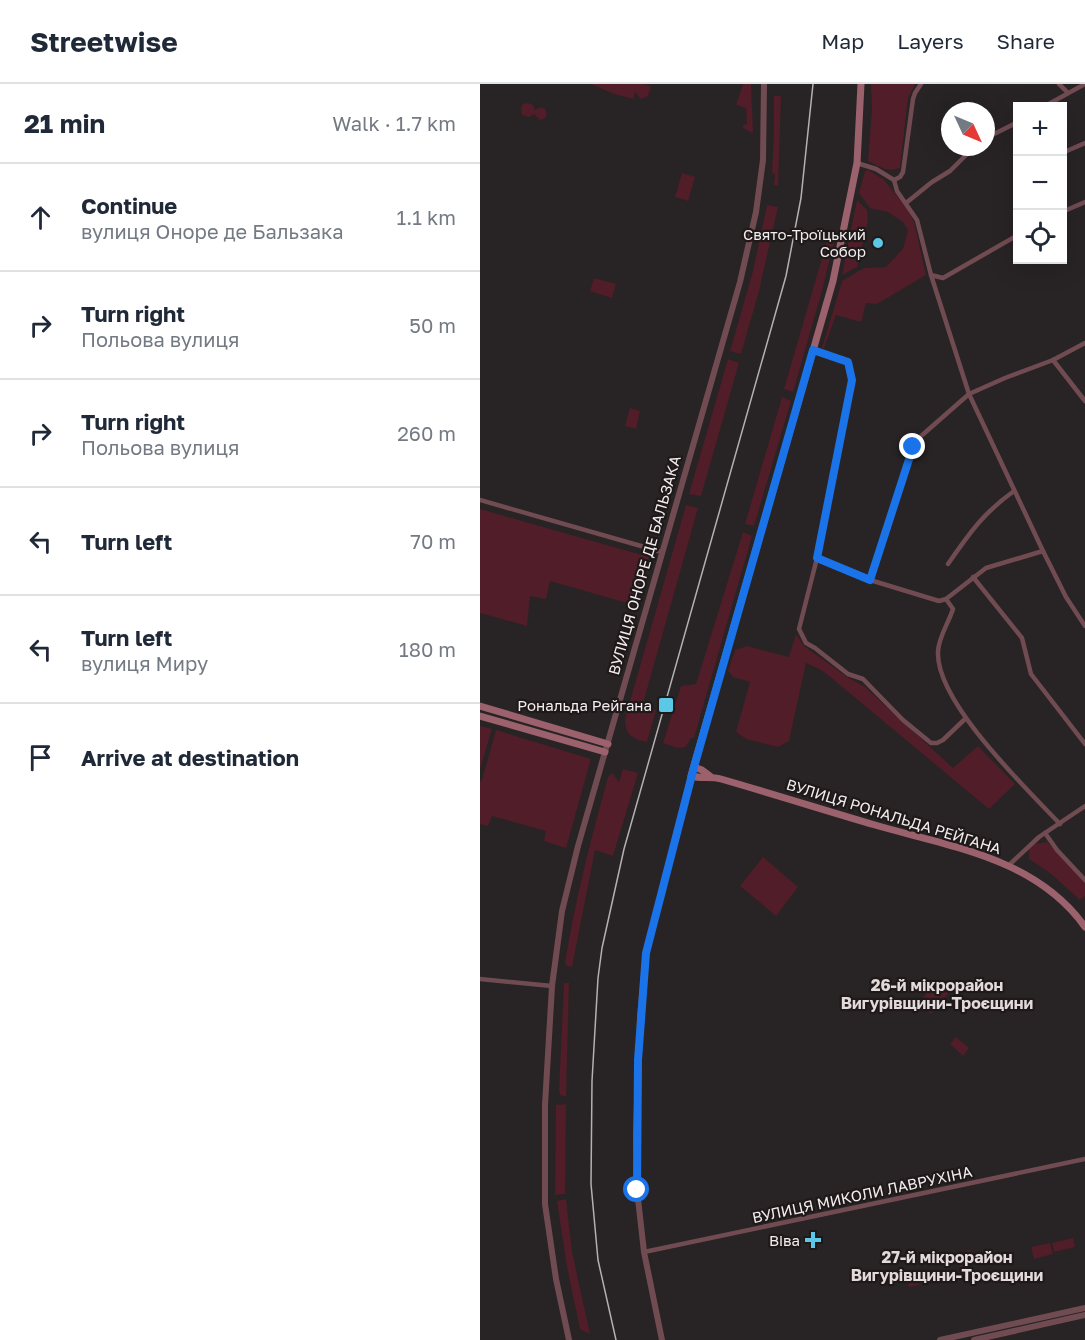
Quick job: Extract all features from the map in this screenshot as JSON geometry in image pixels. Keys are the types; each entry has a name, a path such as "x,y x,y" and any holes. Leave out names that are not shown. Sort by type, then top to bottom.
{"main road":[{"path":"691,776 833,281 857,163 861,84"},
{"path":"480,706 608,744"},
{"path":"480,716 605,752"},
{"name":"ВУЛИЦЯ РОНАЛЬДА РЕЙГАНА","path":"694,767 710,776 953,846 1008,866 1028,875 1049,889 1085,927"},
{"name":"ВУЛИЦЯ РОНАЛЬДА РЕЙГАНА","path":"691,776 702,778 710,776"}],"street":[{"name":"ВУЛИЦЯ ОНОРЕ ДЕ БАЛЬЗАКА","path":"569,1340 556,1279 544,1188 546,1070 552,986 562,911 578,846 740,282 756,212 763,160 764,84"},
{"path":"894,180 903,172 913,99 921,84"},
{"path":"1059,84 1068,93"},
{"path":"1052,102 1085,84"},
{"path":"995,133 1013,124"},
{"path":"1067,151 1085,143"},
{"path":"906,203 950,171 965,156"},
{"path":"857,163 876,169 894,180 897,190 917,220 931,275 969,394 1043,551 1066,597 1085,626"},
{"path":"1067,210 1085,202"},
{"path":"931,275 943,278 1013,237"},
{"path":"870,580 913,447 927,431 969,394 1053,360 1085,343"},
{"path":"813,350 848,362 852,380 817,558 799,629 806,643 848,675 863,680 903,720 931,743 944,740 966,718"},
{"path":"1053,360 1085,401"},
{"path":"948,564 978,521 1014,491"},
{"path":"480,500 662,552"},
{"path":"817,558 870,580 939,601 946,599 974,577 997,564 1043,551"},
{"path":"974,577 1022,638 1031,674 1085,744"},
{"path":"946,599 954,609 938,647 937,654 943,677 966,718 993,753 1059,824"},
{"path":"662,1340 644,1252 637,1190 638,1060 646,953 691,776"},
{"path":"1008,866 1045,833 1085,806"},
{"path":"1045,833 1057,850 1085,880"},
{"path":"480,979 552,986"},
{"name":"ВУЛИЦЯ МИКОЛИ ЛАВРУХІНА","path":"644,1252 1085,1159"},
{"path":"940,1340 1085,1308"},
{"path":"974,1340 1085,1315"}],"shaded area":[{"path":"591,84 651,86 648,96 641,99 635,92 633,99"},
{"path":"743,84 751,84 753,133 743,128 743,125 747,124 746,108 736,105"},
{"path":"871,84 915,84 908,98 900,168 892,170 868,161 872,109"},
{"path":"774,96 781,96 778,186 774,185 775,174 772,173"},
{"path":"523,104 533,105 535,110 541,107 545,109 547,114 545,118 540,120 534,114 529,117 522,115"},
{"path":"868,170 883,179 908,209 914,222 926,275 877,304 866,303 861,322 836,315 824,348 822,348 842,281 864,268 886,267 903,249 908,230 903,222 888,212 870,208 859,193 865,171"},
{"path":"682,173 695,177 688,201 675,197"},
{"path":"857,200 867,210 868,220 857,267 842,275"},
{"path":"767,205 778,207 759,291 741,354 730,351 753,271"},
{"path":"829,234 835,237 793,392 784,389"},
{"path":"594,278 616,284 612,298 590,291"},
{"path":"728,359 739,363 701,496 689,494"},
{"path":"782,397 791,401 754,526 745,524"},
{"path":"630,408 640,411 636,429 625,426"},
{"path":"686,505 698,508 642,707 656,710 647,742 628,733 625,719"},
{"path":"480,509 649,557 634,605 550,581 546,599 530,596 527,626 480,613"},
{"path":"743,532 752,536 694,738 691,738 685,747 677,748 663,743 681,686 696,684"},
{"path":"796,634 804,646 865,687 953,768 978,746 1015,784 989,809 823,671 806,663 789,741 778,747 746,739 736,732 750,682 733,677 728,671 735,650 747,646 789,657"},
{"path":"480,726 492,729 480,769"},
{"path":"496,730 591,759 566,848 544,841 546,831 492,816 488,826 480,824 480,781"},
{"path":"623,769 638,773 613,856 595,850 572,967 567,966 565,963 569,939 608,777 612,773 619,782"},
{"path":"1047,842 1085,881 1085,896 1080,900 1050,873 1029,859 1029,849 1035,844"},
{"path":"763,857 798,887 776,916 740,886"},
{"path":"938,979 952,989 931,1014 918,1004"},
{"path":"564,983 569,983 566,1097 560,1095 559,1090"},
{"path":"956,1037 969,1048 963,1056 950,1044"},
{"path":"566,1104 565,1194 555,1195 556,1105"},
{"path":"566,1199 572,1252 590,1334 580,1329 567,1267 557,1201"},
{"path":"1073,1238 1075,1247 1054,1252 1052,1243"},
{"path":"1050,1243 1053,1254 1034,1259 1031,1247"},
{"path":"969,1250 975,1258 973,1263 962,1267 957,1265 955,1260 957,1254"},
{"path":"933,1270 935,1281 909,1287 906,1276"}],"tram line":[{"path":"616,1340 598,1260 591,1184 592,1081 602,948 624,849 786,276 801,198 813,84"}],"place":[{"name":"Свято-Троїцький Собор","path":"878,243"},
{"name":"Рональда Рейгана","path":"666,705"},
{"name":"Віва","path":"813,1240"}],"district":[{"name":"26-й мікрорайон Вигурівщини-Троєщини","path":"937,994"},
{"name":"27-й мікрорайон Вигурівщини-Троєщини","path":"947,1266"}],"route":[{"path":"637,1190 638,1060 646,953 694,767 813,350 848,362 852,380 817,558 870,580 913,447"}]}
